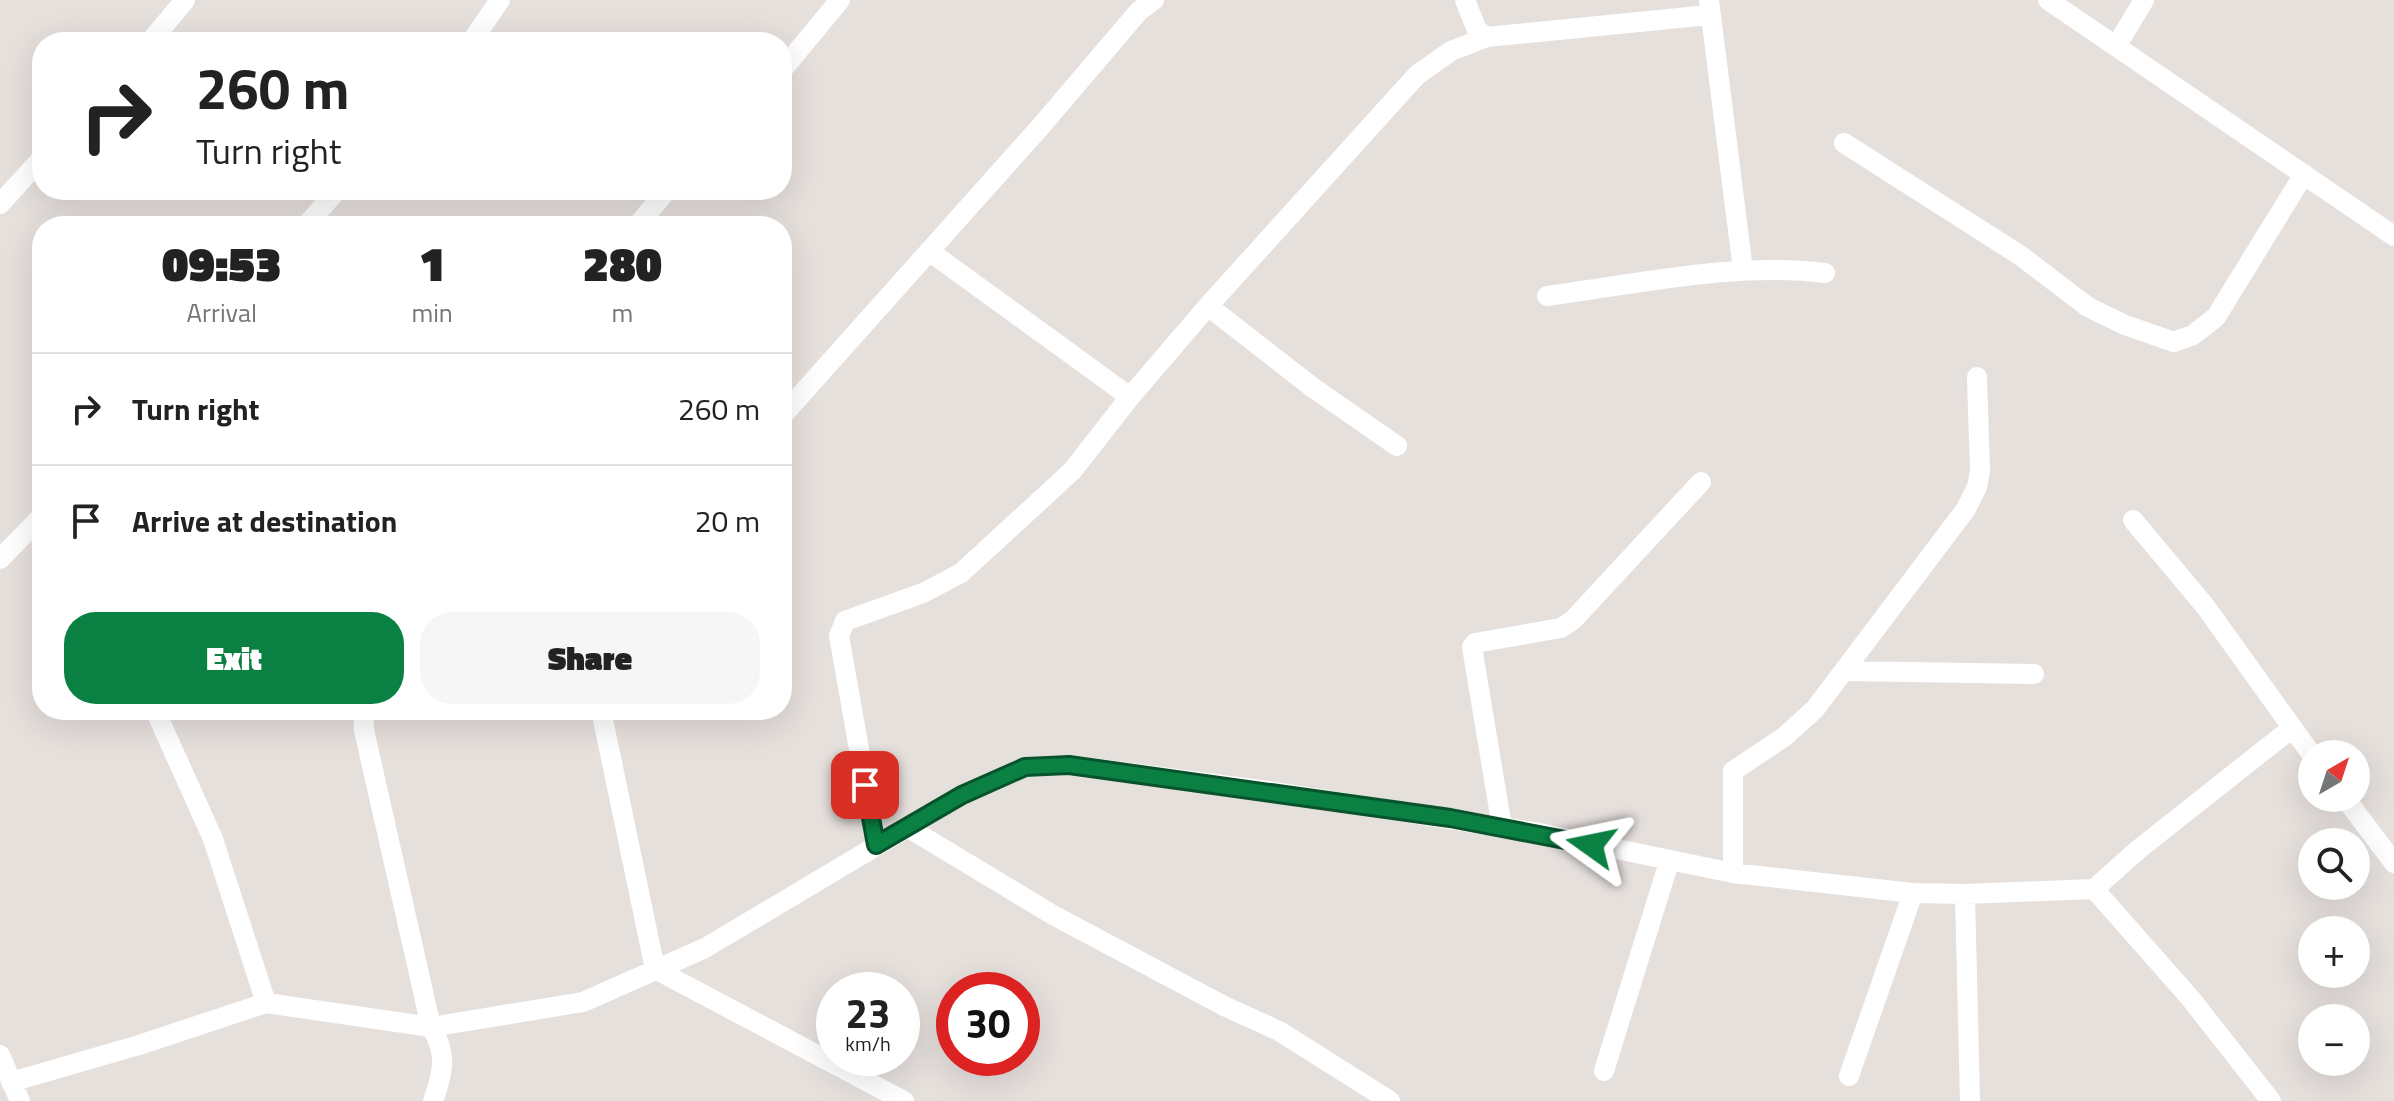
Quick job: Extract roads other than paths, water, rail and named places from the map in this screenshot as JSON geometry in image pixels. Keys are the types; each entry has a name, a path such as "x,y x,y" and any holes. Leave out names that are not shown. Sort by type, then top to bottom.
{"street":[{"path":"158,32 185,0"},
{"path":"478,32 500,0"},
{"path":"792,58 840,0"},
{"path":"792,405 1139,11 1154,0"},
{"path":"1465,0 1477,30 1487,37"},
{"path":"2048,0 2394,236"},
{"path":"2117,45 2144,0"},
{"path":"876,845 840,627 845,621 923,593 961,573 1072,471 1208,306 1417,75 1451,51 1487,37 1709,7 1743,270"},
{"path":"1844,143 2021,256 2088,307 2125,325 2174,342 2193,335 2216,317 2304,174"},
{"path":"0,204 32,169"},
{"path":"315,216 328,200"},
{"path":"645,216 659,200"},
{"path":"929,251 1130,397"},
{"path":"1547,296 1743,270 1788,269 1825,273"},
{"path":"1208,306 1312,387 1397,446"},
{"path":"1733,873 1733,771 1798,724 1846,671 1966,509 1977,487 1980,471 1977,377"},
{"path":"1502,827 1472,647 1475,643 1561,628 1573,620 1701,482"},
{"path":"2133,520 2205,606 2301,740"},
{"path":"0,559 32,526"},
{"path":"1846,671 2034,674"},
{"path":"159,720 213,839 266,1003"},
{"path":"364,720 431,1027 444,1057 443,1073 433,1101"},
{"path":"603,720 655,969"},
{"path":"11,1082 139,1045 266,1003 431,1027 583,1002 705,948 962,795 1025,767 1069,765 1502,827 1733,873 1913,893 1965,894 2094,889 2292,728"},
{"path":"2356,812 2394,863"},
{"path":"907,827 1053,915 1226,1007 1279,1031 1390,1101"},
{"path":"1604,1071 1669,862"},
{"path":"2094,889 2191,999 2271,1101"},
{"path":"1849,1076 1913,893"},
{"path":"1965,894 1970,1101"},
{"path":"655,969 904,1101"},
{"path":"0,1055 20,1101"}]}
